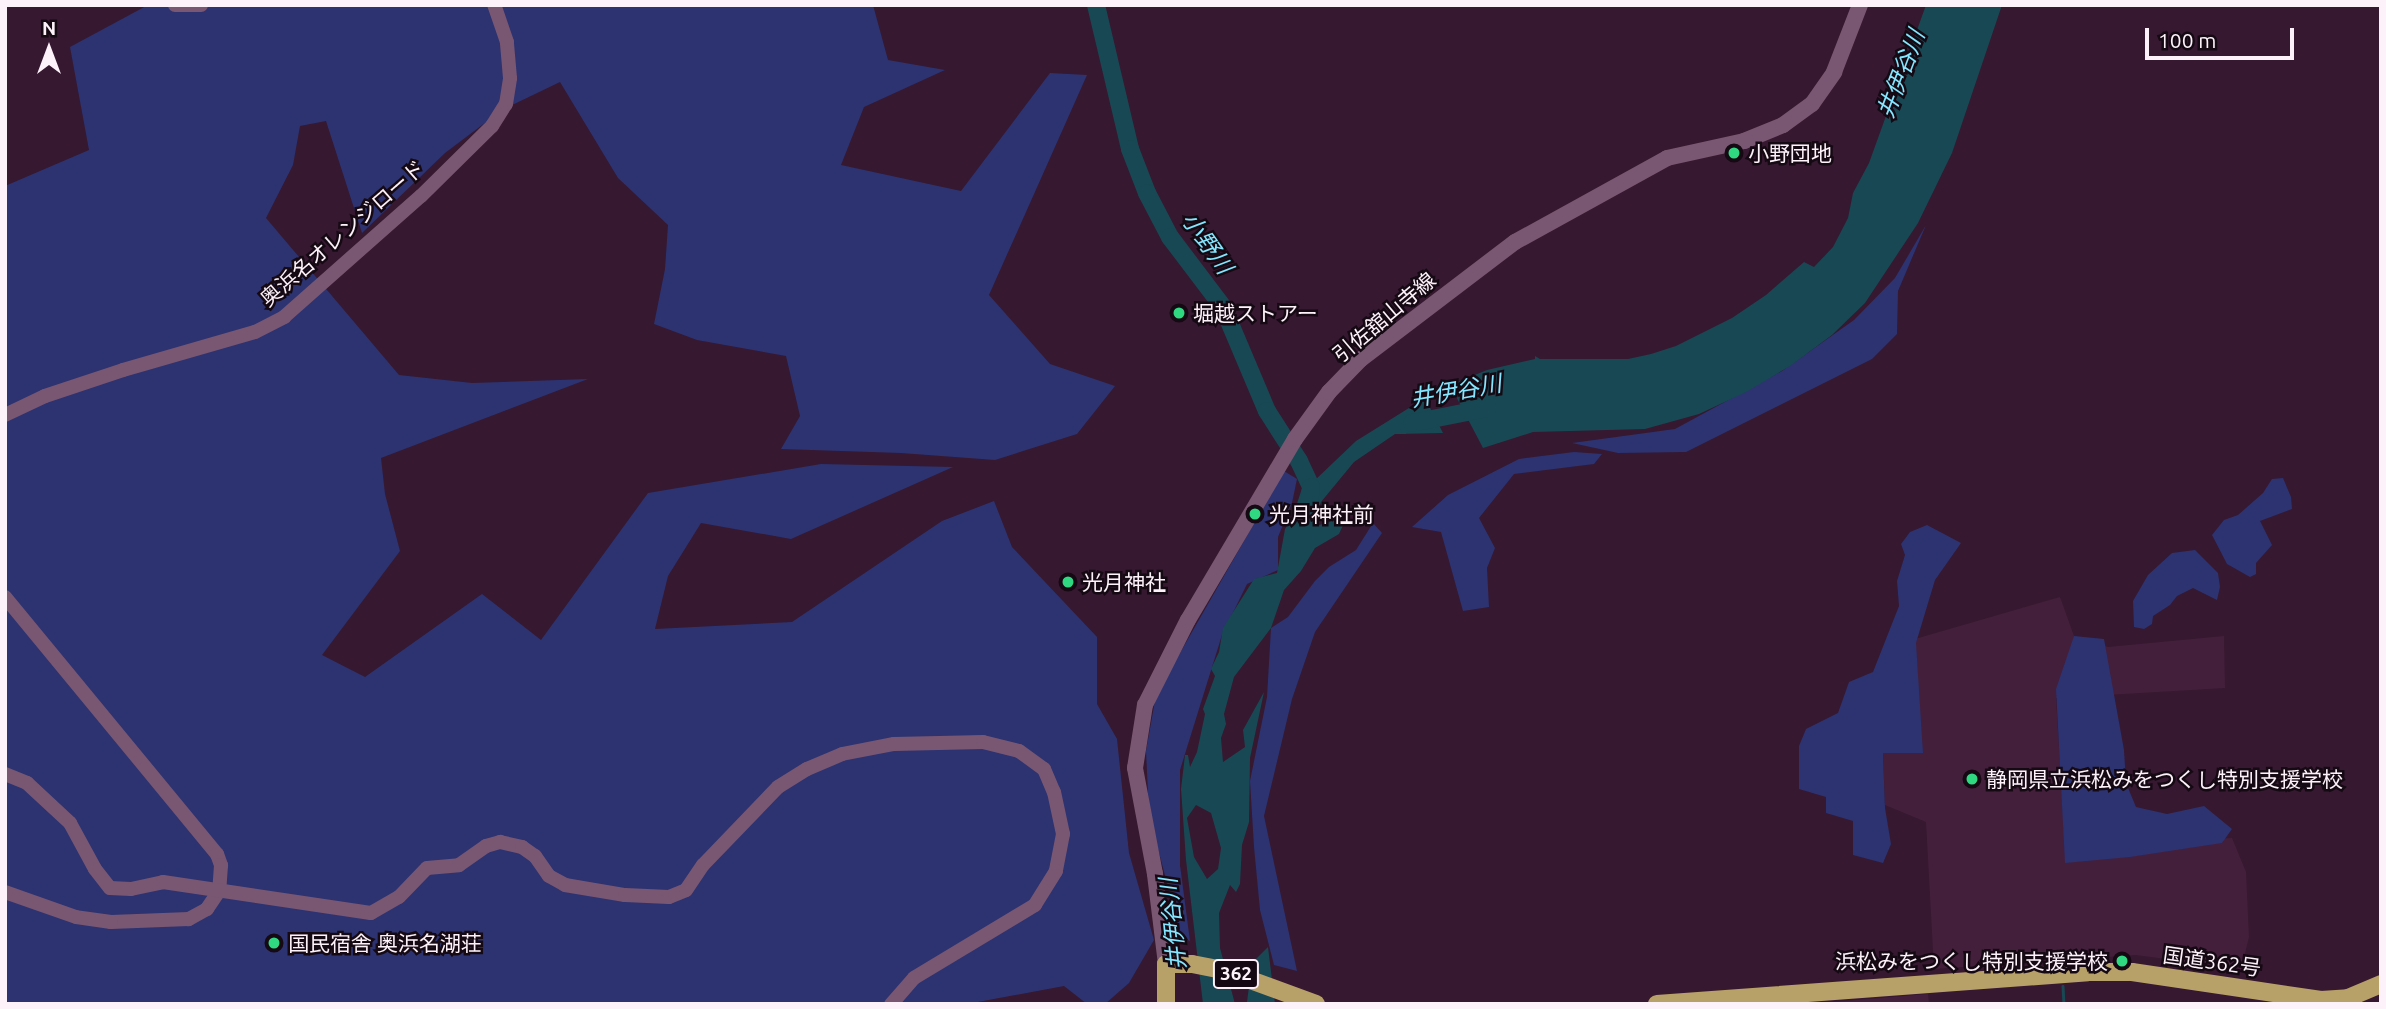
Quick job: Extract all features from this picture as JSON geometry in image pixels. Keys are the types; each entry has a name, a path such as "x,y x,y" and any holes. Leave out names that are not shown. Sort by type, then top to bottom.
{"highway":[{"name":"362","path":"1174,964 1223,970 1316,1004"},
{"path":"1166,1004 1174,964"},
{"name":"国道362号","path":"1657,1004 2088,972 2132,972 2321,1000 2348,998 2381,984"}],"main road":[{"name":"引佐舘山寺線","path":"1174,964 1135,768 1145,705 1188,620 1294,439 1329,392 1360,360 1515,242 1667,158 1744,141 1783,125 1812,104 1834,72 1860,5"}],"street":[{"path":"175,5 201,5"},
{"name":"奥浜名オレンジロード","path":"5,415 46,396 123,370 255,332 284,317 421,195 492,126 506,104 510,78 506,42 495,5"},
{"path":"5,597 217,854 221,865 219,891 207,909 189,919 111,922 76,917 5,892"},
{"path":"5,774 27,783 70,822 95,869 110,888 131,889 163,882 371,913 399,897 427,868 459,865 486,846 500,842 522,847 535,856 550,876 565,885 625,895 669,897 686,890 702,865 778,788 807,769 842,754 894,744 983,743 1019,751 1044,769 1054,792 1063,834 1056,871 1035,905 914,978 891,1004"}],"shaded area":[{"path":"148,5 873,5 888,60 945,70 864,107 841,165 961,191 1050,73 1087,75 989,295 1050,364 1115,386 1077,434 995,460 901,453 781,449 800,416 786,356 697,340 654,324 665,269 668,225 618,178 560,82 502,110 445,153 362,233 326,121 300,126 293,165 266,218 399,375 472,383 588,379 381,458 385,494 400,551 322,655 365,677 482,594 541,640 648,493 821,464 953,467 791,539 701,523 668,576 655,629 792,622 942,521 994,501 1012,547 1097,637 1097,704 1117,739 1129,853 1154,940 1129,983 1105,1004 1087,1004 1064,986 967,1004 5,1004 5,186 89,150 70,47"},
{"path":"1926,225 1898,291 1897,334 1872,359 1686,452 1618,453 1572,443 1675,429 1782,371 1854,320 1895,278"},
{"path":"1574,452 1602,454 1594,464 1514,474 1479,518 1495,548 1487,568 1489,607 1463,611 1441,532 1412,527 1448,495 1519,459"},
{"path":"1284,471 1297,479 1292,503 1278,537 1278,570 1247,584 1222,635 1180,770 1180,865 1190,941 1181,937 1149,814 1146,751 1156,695"},
{"path":"2283,478 2291,497 2292,509 2260,521 2272,545 2256,563 2256,574 2250,577 2227,564 2212,535 2224,520 2238,515 2263,493 2272,479"},
{"path":"1373,523 1382,533 1315,632 1292,699 1264,816 1297,971 1274,965 1260,910 1254,847 1250,781 1267,697 1271,628 1288,617 1329,567 1356,550"},
{"path":"1927,525 1961,543 1935,580 1916,643 1923,753 1883,753 1885,808 1891,844 1883,863 1853,855 1853,821 1826,813 1826,797 1799,789 1799,746 1806,729 1838,713 1849,682 1873,672 1899,606 1897,581 1905,555 1901,544 1910,532"},
{"path":"2195,550 2218,573 2220,587 2217,600 2193,588 2177,596 2170,605 2153,616 2152,624 2144,629 2134,627 2133,601 2148,575 2172,553"},
{"name":"静岡県立浜松みをつくし特別支援学校","path":"2060,597 2074,636 2108,647 2224,636 2225,688 2056,698 2065,846 2232,838 2246,872 2249,937 2241,969 2136,955 1934,969 1926,822 1885,805 1883,753 1922,753 1915,639"},
{"path":"2074,636 2104,639 2124,750 2126,783 2136,807 2167,814 2204,806 2232,829 2222,843 2130,857 2065,863 2056,689"},
{"path":"1928,994 1929,1004 1809,1004"}],"water":[{"path":"1926,5 2002,5 1952,153 1918,223 1865,303 1832,335 1790,366 1746,392 1699,414 1645,429 1533,432 1483,448 1450,385 1487,370 1535,359 1535,356 1540,359 1628,359 1676,346 1732,318 1766,295 1804,262 1814,267 1833,247 1848,218 1853,193 1869,163"},
{"path":"1425,398 1443,433 1395,434 1354,462 1321,502 1314,521 1319,525 1330,522 1336,514 1344,523 1339,534 1315,548 1301,571 1284,590 1271,628 1234,677 1224,714 1226,724 1221,738 1223,762 1245,747 1243,730 1264,692 1250,758 1249,822 1242,845 1240,884 1236,892 1230,885 1219,913 1220,948 1235,1004 1203,1004 1186,860 1181,789 1185,755 1188,755 1190,767 1197,752 1205,714 1203,709 1215,676 1211,669 1219,652 1223,628 1254,579 1277,573 1285,529 1293,516 1304,482 1313,482 1356,441","holes":["1196,805 1211,813 1221,848 1218,869 1207,879 1194,857 1187,818"]},
{"path":"1268,947 1275,1004 1244,1004 1247,1002 1252,963"}],"waterway":[{"name":"小野川","path":"1096,5 1130,149 1147,193 1170,237 1223,307 1267,411 1299,461 1311,487 1309,503"},
{"name":"井伊谷川","path":"1412,423 1488,408"},
{"path":"2063,986 2064,1004"}],"place":[{"name":"小野団地","path":"1734,153"},
{"name":"堀越ストアー","path":"1179,313"},
{"name":"光月神社前","path":"1255,514"},
{"name":"光月神社","path":"1068,582"},
{"name":"静岡県立浜松みをつくし特別支援学校","path":"1972,779"},
{"name":"国民宿舎 奥浜名湖荘","path":"274,943"},
{"name":"浜松みをつくし特別支援学校","path":"2122,961"}]}
